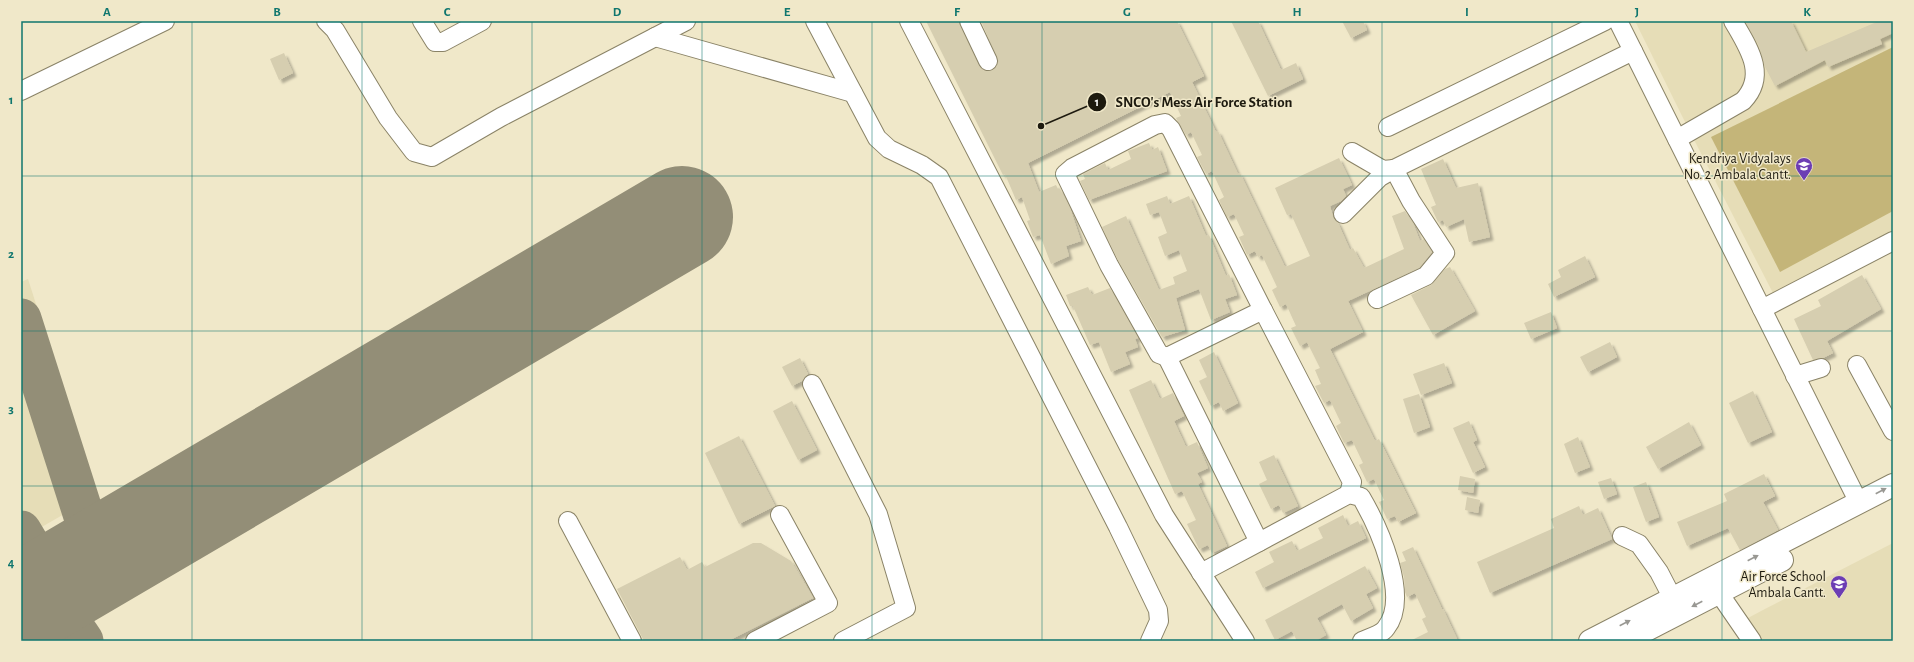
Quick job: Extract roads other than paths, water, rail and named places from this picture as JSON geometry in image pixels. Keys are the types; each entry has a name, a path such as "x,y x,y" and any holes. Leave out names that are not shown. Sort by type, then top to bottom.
{"main road":[{"path":"1590,641 1893,485"},
{"path":"1625,641 1893,502"}],"street":[{"path":"21,91 165,21"},
{"path":"326,21 335,30 388,118 405,141 414,152 432,157 501,117 686,21"},
{"path":"422,21 435,42 443,42 482,21"},
{"path":"815,21 877,138 889,149 922,165 939,177 1118,526 1158,610 1159,621 1150,641"},
{"path":"910,21 1164,515 1246,641"},
{"path":"969,21 988,61"},
{"path":"1388,127 1605,21"},
{"path":"1618,21 1859,503"},
{"path":"1677,138 1744,102 1749,95 1756,79 1754,61 1733,21"},
{"path":"655,37 853,94"},
{"path":"1343,214 1380,177 1394,169 1633,51"},
{"path":"1259,542 1167,357 1159,354 1109,265 1065,174 1072,168 1155,125 1165,123 1172,129 1352,482 1349,494"},
{"path":"1352,152 1382,170 1394,169"},
{"path":"1376,300 1426,276 1445,253 1411,201 1394,169"},
{"path":"1762,309 1893,241"},
{"path":"1167,357 1263,310"},
{"path":"1857,365 1893,431"},
{"path":"1796,376 1821,368"},
{"path":"812,384 878,514 906,608 843,641"},
{"path":"1201,573 1349,494 1361,497 1386,552 1395,594 1395,608 1386,629 1362,641"},
{"path":"755,641 828,603 780,515"},
{"path":"568,521 632,641"},
{"path":"1622,536 1639,544 1659,572 1673,599"},
{"path":"1719,593 1752,641"}],"place":[{"name":"SNCO's Mess Air Force Station","path":"1041,126"},
{"name":"Kendriya Vidyalays No. 2 Ambala Cantt.","path":"1804,181"},
{"name":"Air Force School Ambala Cantt.","path":"1839,599"}]}
